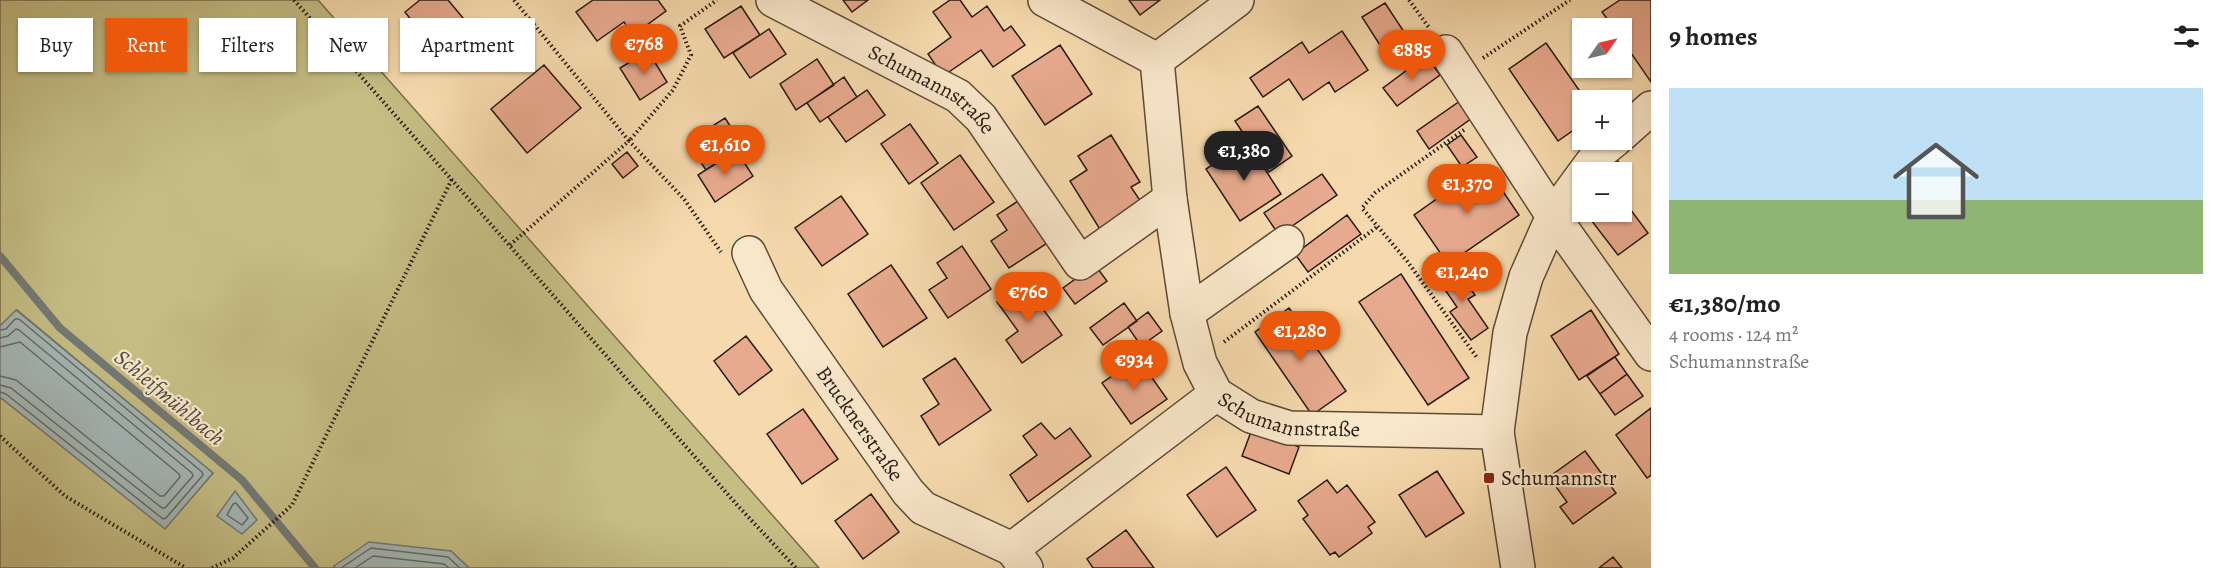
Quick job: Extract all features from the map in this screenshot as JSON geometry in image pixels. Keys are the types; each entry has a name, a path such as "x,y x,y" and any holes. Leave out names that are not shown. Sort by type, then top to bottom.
{"street":[{"name":"Schumannstraße","path":"773,0 958,96 981,118 1062,257 1080,263 1170,199"},
{"path":"1045,0 1157,60 1237,0"},
{"name":"Schumannstraße","path":"1157,60 1170,199 1187,313 1200,363 1216,394 1251,416 1288,428 1497,432"},
{"path":"1453,63 1553,216 1651,354"},
{"path":"1632,125 1651,108"},
{"path":"1593,162 1602,150"},
{"path":"1518,568 1497,432 1510,333 1526,277 1553,216 1572,190"},
{"path":"1187,313 1287,242"},
{"name":"Brucknerstraße","path":"749,253 766,290 908,492 923,508 1019,559 1216,394"}],"path":[{"path":"294,0 738,506 796,568"},
{"path":"514,0 628,141 684,199 729,262 749,253"},
{"path":"510,245 628,141 674,90 691,55 681,26 717,0"},
{"path":"1409,0 1453,63 1570,0"},
{"path":"1486,114 1375,193 1362,208 1407,261 1487,372 1503,385"},
{"path":"212,568 233,558 287,510 297,495 452,179"},
{"path":"1200,363 1231,336 1377,227"},
{"path":"0,436 65,495 186,568"}],"shaded area":[{"path":"0,0 318,0 334,18 308,18 308,72 382,72 819,568 469,568 451,551 334,566 336,568 0,568 0,397 165,528 213,473 17,310 0,326"}],"water":[{"path":"16,310 213,473 165,529 0,397 0,326"},
{"path":"235,491 257,520 242,534 217,516"},
{"path":"369,542 451,551 469,568 336,568 334,566"}],"building":[{"path":"420,0 448,0 463,18 410,18 405,12"},
{"path":"593,0 658,0 666,11 633,35 624,22 597,41 576,12"},
{"path":"843,0 868,0 852,12"},
{"path":"950,0 960,0 972,17 987,6 1004,31 1011,26 1025,45 993,67 981,50 943,76 928,54 951,37 933,12"},
{"path":"1129,0 1160,0 1140,15"},
{"path":"1620,0 1651,0 1651,82 1632,54 1632,18 1606,18 1602,12"},
{"path":"1385,3 1408,38 1385,53 1362,17"},
{"path":"741,6 760,35 724,58 705,29"},
{"path":"769,29 786,54 750,78 733,53"},
{"path":"1342,31 1368,70 1335,92 1329,82 1303,100 1289,79 1263,97 1250,78 1302,42 1309,53"},
{"path":"1546,43 1579,90 1572,90 1572,131 1558,141 1509,69"},
{"path":"1060,45 1092,94 1045,125 1012,76"},
{"path":"648,51 667,82 640,100 620,68"},
{"path":"1426,56 1440,75 1397,106 1383,88"},
{"path":"817,59 834,85 796,110 780,84"},
{"path":"544,65 581,108 527,153 491,109"},
{"path":"844,77 857,97 820,122 807,103"},
{"path":"867,90 885,115 846,142 828,117"},
{"path":"1460,101 1472,118 1429,149 1417,131"},
{"path":"1258,106 1292,156 1269,172 1235,121"},
{"path":"725,118 743,146 706,170 687,142"},
{"path":"910,124 938,163 909,184 881,144"},
{"path":"1111,135 1140,182 1131,187 1143,205 1101,231 1070,181 1087,170 1078,156"},
{"path":"1461,135 1477,157 1462,167 1447,145"},
{"path":"1247,142 1281,194 1240,221 1206,169"},
{"path":"736,150 753,176 715,202 698,175"},
{"path":"627,152 638,166 623,178 612,164"},
{"path":"960,155 994,202 954,230 921,183"},
{"path":"1485,165 1519,215 1448,264 1414,215"},
{"path":"1322,174 1337,195 1279,235 1264,213"},
{"path":"841,196 868,234 822,266 795,228"},
{"path":"1024,197 1052,240 1009,268 991,241 1007,230 997,215"},
{"path":"1632,211 1648,233 1618,255 1593,222 1632,222"},
{"path":"1347,215 1361,234 1308,272 1295,254"},
{"path":"962,246 991,289 948,318 929,290 947,278 937,263"},
{"path":"891,265 927,318 883,347 848,294"},
{"path":"1095,265 1107,281 1075,304 1063,288"},
{"path":"1454,266 1475,295 1468,299 1488,328 1471,340 1450,312 1457,307 1437,278"},
{"path":"1401,274 1469,378 1428,405 1359,302"},
{"path":"1024,283 1062,335 1022,363 1006,340 1018,331 997,302"},
{"path":"1124,303 1137,321 1103,345 1090,328"},
{"path":"1289,308 1346,391 1312,415 1255,332"},
{"path":"1591,310 1619,354 1579,380 1551,336"},
{"path":"1148,312 1162,331 1141,346 1128,327"},
{"path":"746,336 772,370 739,395 714,361"},
{"path":"1615,357 1627,374 1600,394 1587,376"},
{"path":"955,358 991,410 939,445 921,416 939,404 923,379"},
{"path":"1138,358 1167,399 1131,424 1102,383"},
{"path":"1627,374 1643,396 1615,415 1600,394"},
{"path":"1651,408 1651,475 1647,478 1616,435"},
{"path":"803,409 838,459 802,484 767,434"},
{"path":"1041,423 1055,439 1070,428 1091,456 1028,502 1010,475 1037,455 1023,436"},
{"path":"1252,429 1299,447 1289,474 1242,456"},
{"path":"1585,451 1616,493 1573,524 1560,507 1567,502 1549,477"},
{"path":"1226,467 1256,510 1217,537 1187,495"},
{"path":"1437,471 1464,513 1426,537 1399,495"},
{"path":"1327,480 1337,493 1347,485 1375,522 1368,527 1372,533 1339,557 1335,552 1330,555 1303,519 1308,515 1298,501"},
{"path":"871,494 899,532 863,559 835,521"},
{"path":"1126,530 1154,568 1093,568 1087,559"},
{"path":"1613,557 1622,568 1599,568"}],"waterway":[{"name":"Schleifmühlbach","path":"0,256 60,328 242,480 315,568"}],"place":[{"name":"Schumannstr","path":"1489,478"}]}
